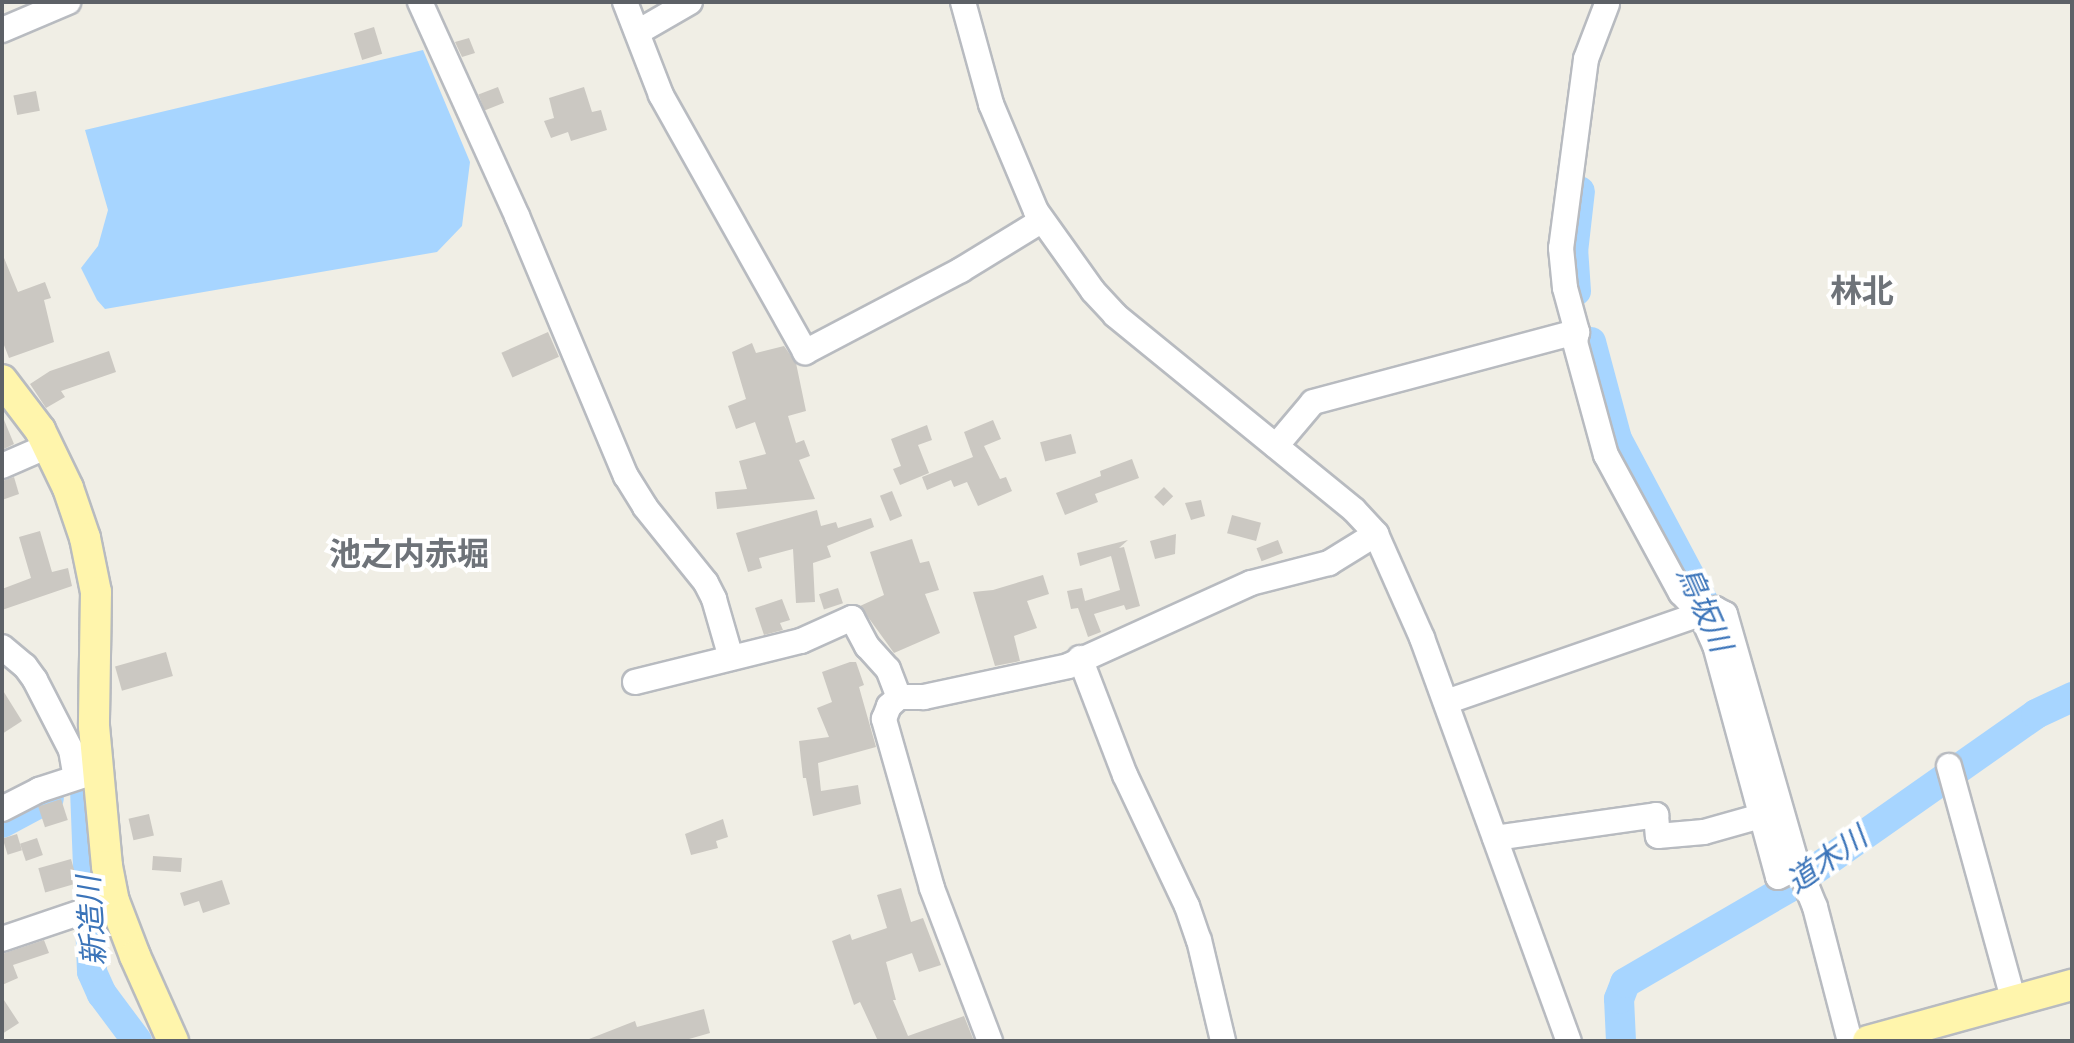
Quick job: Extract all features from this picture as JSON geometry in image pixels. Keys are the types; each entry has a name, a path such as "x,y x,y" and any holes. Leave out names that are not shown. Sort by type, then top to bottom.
{"main road":[{"path":"4,385 48,446 77,511 96,592 94,726 87,774 114,901 173,1041"},
{"path":"1868,1041 2072,985"}],"street":[{"path":"2,30 68,2"},
{"path":"420,2 517,216 626,476 645,507 706,583 714,599 731,658"},
{"path":"625,2 661,95 696,163 805,352 961,270 1041,221"},
{"path":"638,32 690,2"},
{"path":"963,2 991,104 1041,221 1115,315 1354,510 1376,534 1446,702 1569,1041"},
{"path":"1607,4 1586,59 1561,248 1565,288 1577,332 1575,342 1606,455 1681,593 1707,612 1761,816 1795,874"},
{"path":"1276,446 1313,402 1577,332"},
{"path":"2,466 48,446"},
{"path":"899,697 924,697 1068,666 1251,583 1329,563 1376,534"},
{"path":"1446,702 1707,612 1725,614 1795,874 1850,1041"},
{"path":"635,682 801,641 852,618 867,646 888,669 899,697"},
{"path":"2,647 25,666 35,680 87,774 2,809"},
{"path":"1080,658 1125,775 1187,906 1199,940 1223,1041"},
{"path":"899,697 884,719 932,888 990,1041"},
{"path":"1952,775 2014,1002"},
{"path":"1495,838 1656,815 1658,836 1704,832 1761,816"},
{"path":"2,939 114,901"}],"water":[{"path":"423,50 470,162 462,226 437,252 105,309 97,300 81,268 98,246 108,210 85,130"}],"building":[{"path":"374,27 382,54 362,60 354,33"},
{"path":"469,38 475,53 462,57 455,42"},
{"path":"498,87 504,103 484,110 478,95"},
{"path":"584,87 592,112 601,110 607,130 571,141 568,132 551,138 544,121 554,118 549,98"},
{"path":"36,91 40,111 17,115 13,95"},
{"path":"2,253 18,292 45,282 51,298 44,300 54,342 9,358 2,340"},
{"path":"548,332 559,357 512,377 501,353"},
{"path":"752,343 756,353 784,346 796,363 806,411 788,416 796,443 804,440 810,456 799,460 815,499 717,509 715,492 747,489 739,461 766,454 755,422 736,429 728,406 746,399 732,352"},
{"path":"109,351 116,372 61,391 65,397 46,408 30,384 50,371"},
{"path":"2,415 14,444 2,450"},
{"path":"993,420 1001,439 984,446 1000,479 1006,477 1012,491 978,506 967,482 954,487 951,480 927,490 922,477 973,457 964,432"},
{"path":"927,425 932,440 918,445 929,473 900,485 893,469 901,466 891,439"},
{"path":"1071,434 1076,453 1045,462 1040,442"},
{"path":"1132,459 1139,478 1095,494 1098,502 1065,515 1056,493 1101,476 1100,471"},
{"path":"14,477 19,494 2,500 2,481"},
{"path":"1164,487 1173,496 1163,506 1154,497"},
{"path":"892,491 902,516 890,521 880,496"},
{"path":"1201,500 1205,516 1191,520 1185,503"},
{"path":"817,510 821,526 836,522 838,528 871,518 874,527 827,546 831,557 813,563 815,602 796,603 793,549 759,558 762,568 748,572 736,533"},
{"path":"1232,515 1261,523 1256,541 1227,533"},
{"path":"40,531 52,572 68,568 72,586 2,610 2,589 31,578 19,537"},
{"path":"1176,534 1175,554 1155,559 1150,541"},
{"path":"912,539 920,563 929,561 939,590 925,594 940,633 894,653 860,606 884,595 870,552"},
{"path":"1128,540 1119,548 1124,547 1140,606 1126,610 1124,605 1094,614 1101,632 1088,637 1078,608 1071,609 1067,591 1082,588 1085,601 1120,590 1111,556 1080,566 1077,553"},
{"path":"1278,540 1283,553 1262,561 1257,548"},
{"path":"1043,575 1049,594 1027,601 1037,628 1014,636 1020,661 995,666 973,592 993,590"},
{"path":"838,588 843,603 824,609 819,594"},
{"path":"782,599 790,620 780,623 783,630 764,635 755,608"},
{"path":"166,652 173,676 122,691 115,667"},
{"path":"856,662 864,685 859,687 876,747 818,763 821,791 858,785 861,804 813,816 806,778 803,778 799,741 829,737 817,708 832,702 822,672"},
{"path":"2,689 22,721 2,734"},
{"path":"61,799 68,820 45,827 38,806"},
{"path":"149,814 154,835 133,840 129,819"},
{"path":"723,819 728,837 716,841 718,848 691,855 685,834"},
{"path":"17,834 22,850 8,855 3,838"},
{"path":"37,838 43,855 26,861 20,844"},
{"path":"153,856 182,858 181,872 152,870"},
{"path":"71,859 78,883 45,892 38,868"},
{"path":"222,880 230,904 203,913 199,901 184,906 180,893"},
{"path":"901,888 911,922 923,918 941,965 919,972 912,953 886,962 896,1000 893,1000 908,1036 964,1016 974,1041 878,1041 860,1002 854,1005 832,941 850,934 852,940 887,928 877,895"},
{"path":"44,940 49,953 13,965 18,978 2,985 2,954"},
{"path":"2,997 19,1023 2,1034"},
{"path":"704,1009 710,1033 682,1041 584,1041 635,1021 637,1027"}],"waterway":[{"name":"鳥坂川","path":"1576,291 1573,252 1580,191"},
{"name":"鳥坂川","path":"1591,342 1617,439 1719,631"},
{"name":"道木川","path":"1621,1041 1619,999 1625,983 1790,887 2036,714 2072,697"},
{"name":"新造川","path":"85,789 92,972 102,994 137,1041"},
{"path":"2,823 49,798"}],"district":[{"name":"林北","path":"1862,291"},
{"name":"池之内赤堀","path":"409,554"}]}
